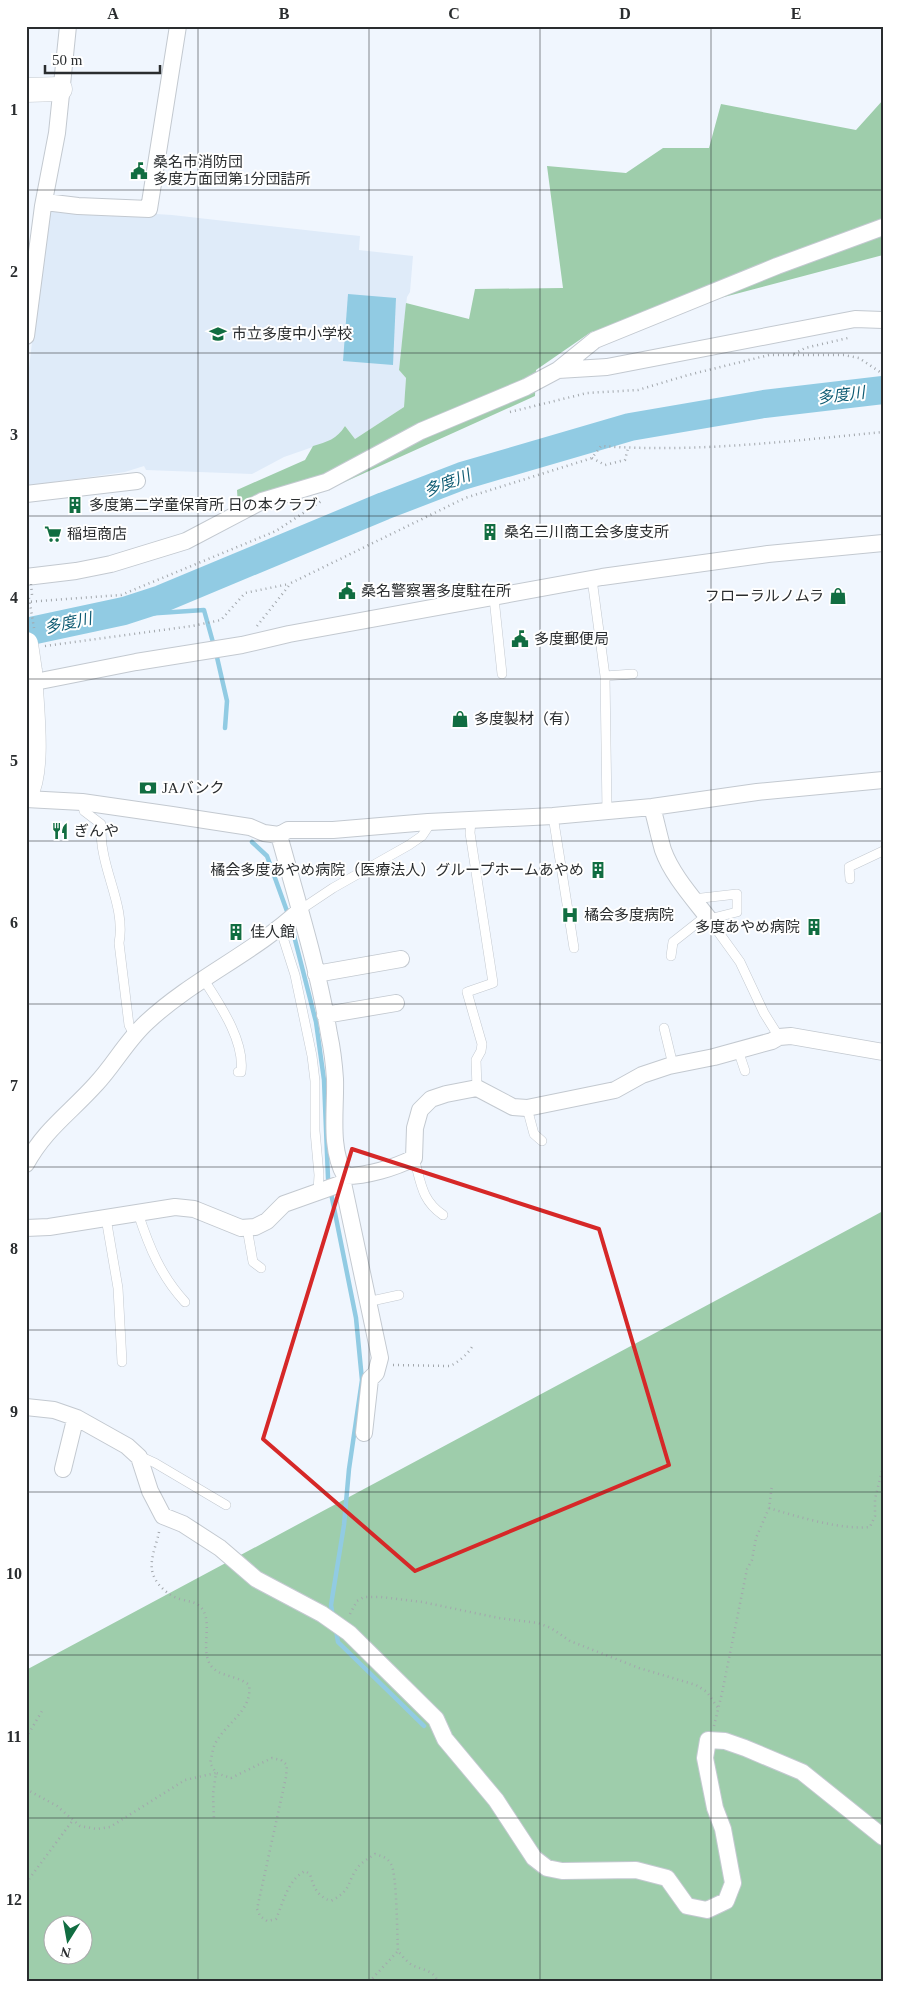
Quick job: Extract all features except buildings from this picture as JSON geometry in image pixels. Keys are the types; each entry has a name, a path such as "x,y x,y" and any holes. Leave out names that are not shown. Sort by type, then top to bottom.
{"street":[{"path":"26,336 43,206 57,133 60,89 68,26"},
{"path":"45,202 78,206 148,209 178,26"},
{"path":"26,90 60,89"},
{"path":"28,580 111,564 186,541 262,501 326,482 420,431 526,387 558,370 595,340 777,266 883,227"},
{"path":"558,370 607,367 855,319 883,320"},
{"path":"26,494 137,481"},
{"path":"30,677 242,644 415,610 494,598 592,579 768,554 883,543"},
{"path":"26,794 30,787 33,747 30,677 34,642"},
{"path":"26,799 82,802 250,827 264,833 279,835 288,830 333,830 428,822 553,816 652,807 757,792 883,780"},
{"path":"652,807 666,856 693,899 707,917"},
{"path":"279,835 300,910 325,1015 335,1078 335,1129 339,1166 344,1180 367,1302 380,1358 376,1373 370,1379 364,1433"},
{"path":"26,1164 36,1146 59,1120 97,1084 146,1023 204,980 280,928 300,910"},
{"path":"316,974 401,959"},
{"path":"325,1015 396,1003"},
{"path":"26,1228 49,1227 175,1207 194,1209 241,1228 255,1227 267,1221 284,1204 344,1180 403,1164 414,1158 415,1128 420,1110 431,1099 446,1094 477,1088 513,1107 527,1108 615,1090 642,1075 673,1065 772,1041 779,1037 791,1036 883,1052"},
{"path":"26,1407 54,1410 77,1418 127,1446 139,1457 150,1491 163,1516 183,1524 220,1548 262,1583 322,1614 344,1630 436,1719 445,1739 496,1800 534,1858 547,1868 562,1870 636,1870 667,1878 687,1906 707,1910 726,1901 734,1883 723,1829 715,1808 705,1758 708,1740 725,1741 802,1772 883,1837"},
{"path":"63,1469 77,1418"}],"lane":[{"path":"592,579 605,676 607,811"},
{"path":"494,598 502,674"},
{"path":"605,676 633,674"},
{"path":"82,802 84,811 101,824 102,850 119,917 121,932 119,943 129,1026 135,1036"},
{"path":"553,816 574,948"},
{"path":"471,820 472,843 493,982 467,992 482,1044 481,1051 476,1060 477,1088"},
{"path":"300,910 333,888 409,845 422,836 428,827 428,822"},
{"path":"850,879 849,867 883,851"},
{"path":"671,956 673,942 707,917 737,912 737,894 693,899"},
{"path":"707,917 740,962 764,1013 779,1037"},
{"path":"280,928 295,975 312,1056 315,1081 318,1191"},
{"path":"204,980 225,1014 243,1060 241,1072 238,1072"},
{"path":"664,1028 673,1065"},
{"path":"738,1050 745,1071"},
{"path":"527,1108 534,1134 542,1141"},
{"path":"414,1158 424,1196 431,1207 443,1216"},
{"path":"138,1213 148,1246 170,1286 185,1302"},
{"path":"106,1218 118,1288 122,1362"},
{"path":"247,1228 253,1262 261,1268"},
{"path":"367,1302 399,1295"},
{"path":"139,1457 155,1462 226,1505"}],"path":[{"path":"794,355 805,348 849,338"},
{"path":"504,414 587,393 638,390 769,355 859,358 883,374"},
{"path":"28,580 32,595 29,598 34,642 192,626 221,620 245,593 291,583 465,498 592,458 601,446 628,448 762,444 883,432"},
{"path":"592,458 605,465 625,460 628,448"},
{"path":"26,602 121,595 276,531 324,500"},
{"path":"242,644 291,583"},
{"path":"379,1362 386,1365 402,1366 450,1366 466,1354 473,1345"},
{"path":"769,1508 823,1522 862,1528 870,1527 875,1516 876,1499 883,1467"},
{"path":"712,1740 747,1569 752,1560 756,1538 769,1508 772,1485"},
{"path":"163,1516 152,1569 158,1581 166,1592 178,1599 198,1604 204,1612 208,1655 212,1668 242,1679 249,1685 250,1693 246,1706 215,1744 210,1763 216,1773 213,1794 214,1820"},
{"path":"344,1630 356,1601 364,1597 422,1602 498,1618 538,1623 551,1628 570,1640 647,1671 696,1685 707,1692 714,1705 718,1708"},
{"path":"26,1738 42,1711"},
{"path":"26,1789 57,1806 80,1826 97,1829 110,1827 185,1780 216,1773 231,1778 272,1758 281,1760 286,1765 286,1777 256,1909 260,1916 267,1921 276,1919 289,1884 305,1871 310,1874 314,1887 320,1897 331,1902 342,1895 350,1885 358,1868 366,1860 375,1854 385,1857 392,1864 398,1951 411,1964 429,1971 437,1978 438,1982"},
{"path":"26,1883 73,1820"},
{"path":"369,1982 398,1951"}],"highlighted area":[{"path":"352,1149 599,1229 669,1465 415,1571 263,1439"}],"shaded area":[{"name":"市立多度中小学校","path":"52,209 172,215 360,236 359,250 413,256 399,370 406,378 404,407 355,439 345,426 333,440 284,457 252,474 146,470 144,466 125,472 26,486 26,393 47,217"}],"green space":[{"path":"883,100 883,255 591,332 536,370 535,396 327,490 238,506 237,490 305,460 313,446 339,434 345,426 355,439 404,407 406,378 399,370 406,303 469,319 475,289 563,288 547,166 626,173 663,148 709,148 721,104 856,130"},
{"path":"883,1211 883,1982 26,1982 26,1670"}],"water":[{"path":"348,294 396,298 393,365 343,361"}],"waterway":[{"path":"879,389 883,401"},
{"name":"多度川","path":"26,632 124,611 161,599 384,506 462,476 630,427 764,404 883,390"},
{"path":"130,609 144,614 204,610 214,646"},
{"path":"216,653 227,701 225,728"},
{"path":"252,842 267,856 288,914"},
{"path":"291,924 316,1022 324,1080 328,1178 356,1318 362,1380 349,1469 344,1525 331,1605 333,1617"},
{"path":"336,1630 338,1642 424,1726"}],"place":[{"name":"桑名市消防団 多度方面団第1分団詰所","path":"139,171"},
{"name":"市立多度中小学校","path":"218,334"},
{"name":"多度第二学童保育所 日の本クラブ","path":"75,505"},
{"name":"桑名三川商工会多度支所","path":"490,532"},
{"name":"稲垣商店","path":"53,534"},
{"name":"桑名警察署多度駐在所","path":"347,591"},
{"name":"フローラルノムラ","path":"838,596"},
{"name":"多度郵便局","path":"520,639"},
{"name":"多度製材（有）","path":"460,719"},
{"name":"JAバンク","path":"148,788"},
{"name":"ぎんや","path":"60,831"},
{"name":"橘会多度あやめ病院（医療法人）グループホームあやめ","path":"598,870"},
{"name":"橘会多度病院","path":"570,915"},
{"name":"多度あやめ病院","path":"814,927"},
{"name":"佳人館","path":"236,932"}]}
